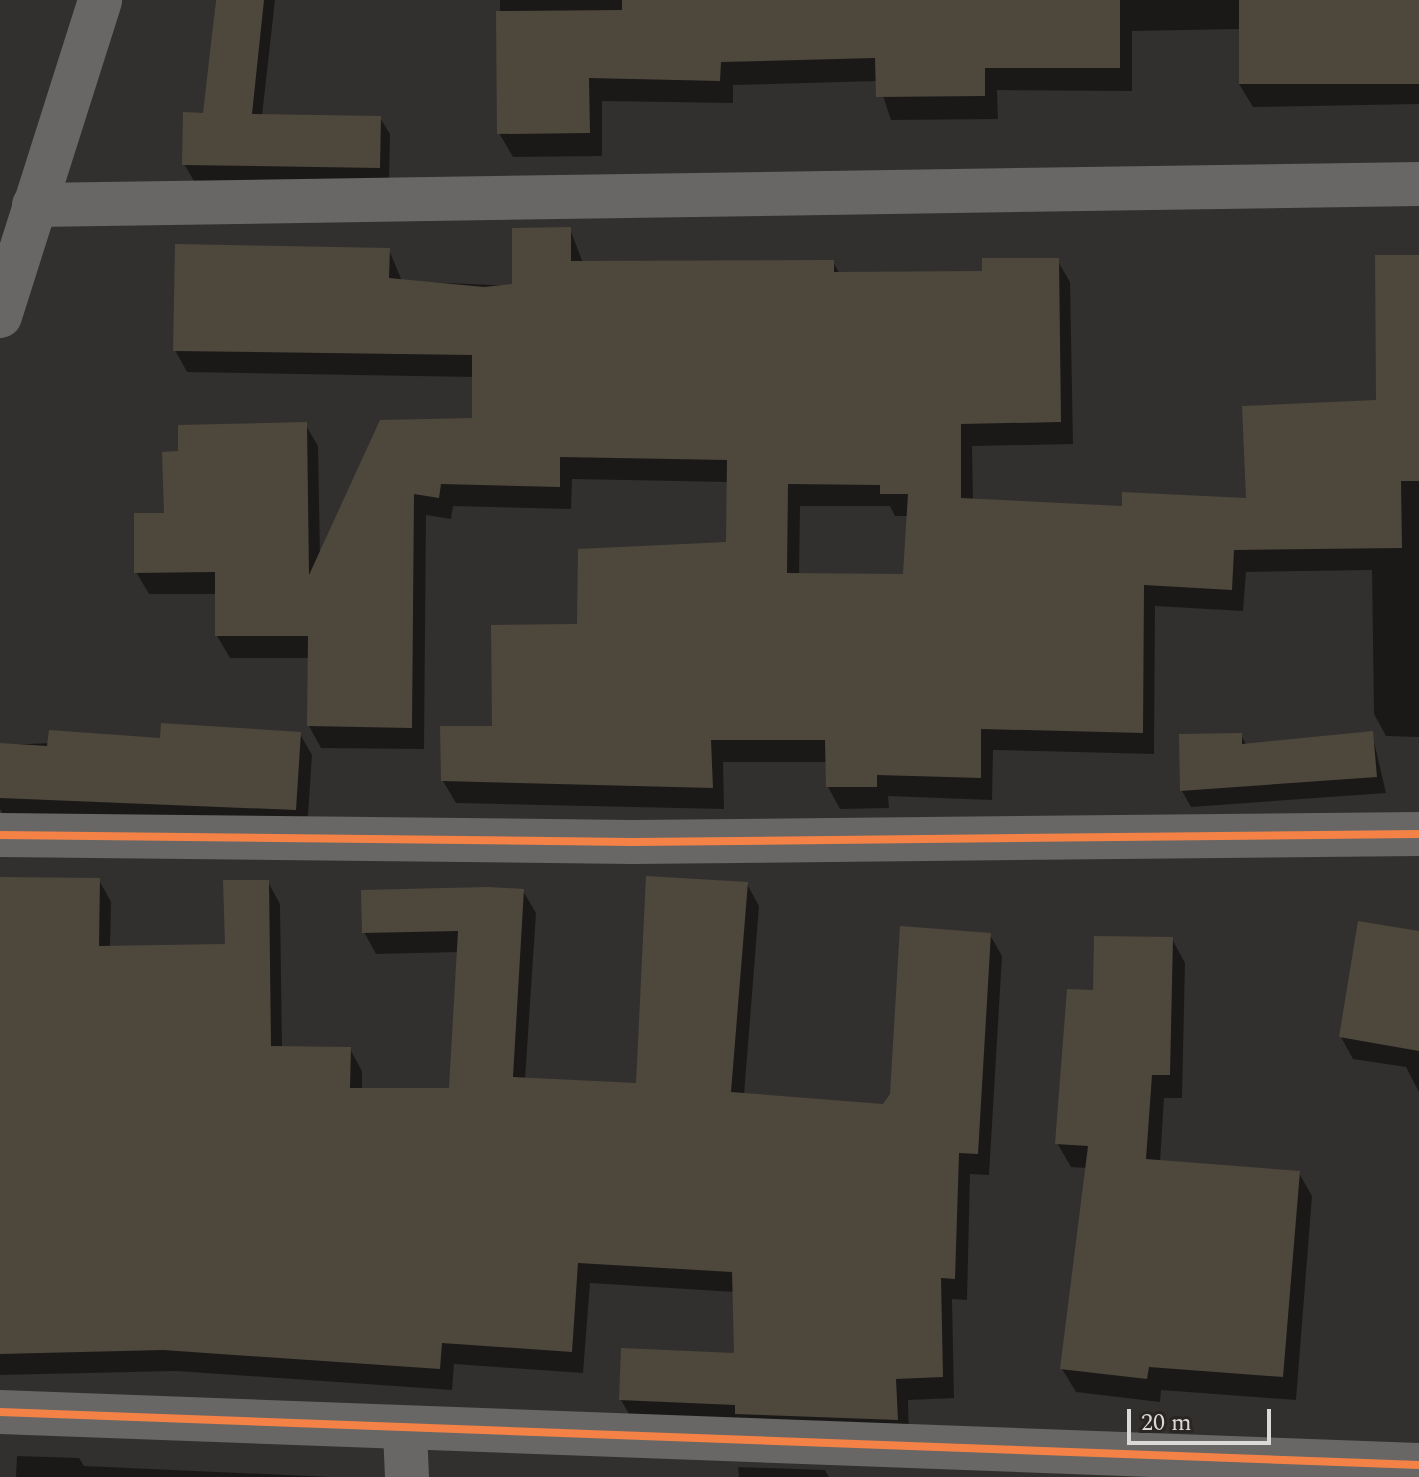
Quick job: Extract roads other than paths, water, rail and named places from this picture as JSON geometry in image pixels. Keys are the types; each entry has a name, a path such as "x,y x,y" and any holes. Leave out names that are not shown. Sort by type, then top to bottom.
{"street":[{"path":"0,316 100,0"},
{"path":"34,205 1419,184"},
{"path":"0,835 632,842 1419,834"},
{"path":"0,1412 405,1431 1405,1469"},
{"path":"405,1431 407,1477"}]}
